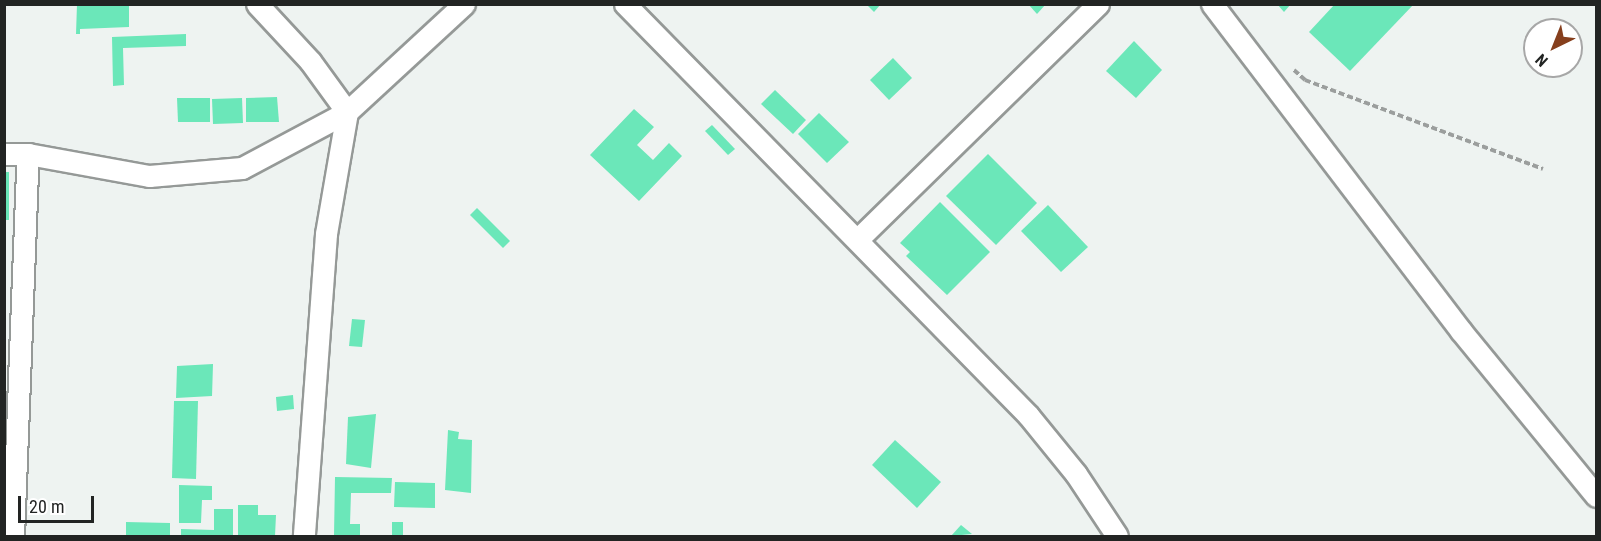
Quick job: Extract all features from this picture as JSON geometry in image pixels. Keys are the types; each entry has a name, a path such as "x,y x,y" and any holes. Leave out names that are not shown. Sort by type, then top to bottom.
{"street":[{"path":"257,4 310,61 347,112 326,234 304,537"},
{"path":"4,154 28,154 149,176 242,168 347,112 464,4"},
{"path":"625,4 858,239 1028,415 1076,474 1117,537"},
{"path":"858,239 1098,4"},
{"path":"1212,4 1461,331 1596,496"},
{"path":"13,537 28,154"}],"path":[{"path":"1289,65 1305,80 1543,169"}],"building":[{"path":"77,4 129,4 129,27 80,29 80,34 76,34"},
{"path":"866,4 881,4 874,12"},
{"path":"1028,4 1046,4 1037,14"},
{"path":"1277,4 1291,4 1284,12"},
{"path":"1335,4 1414,4 1350,71 1309,32"},
{"path":"186,34 186,46 123,48 124,85 113,86 112,37"},
{"path":"1134,41 1162,70 1136,98 1106,71"},
{"path":"893,58 912,78 889,100 870,80"},
{"path":"775,90 806,120 793,134 761,104"},
{"path":"277,97 279,122 246,122 246,98"},
{"path":"177,98 210,98 210,122 178,122"},
{"path":"242,98 243,123 213,124 212,99"},
{"path":"634,109 654,127 637,145 653,160 669,143 682,156 639,201 590,155"},
{"path":"819,113 849,142 827,163 798,134"},
{"path":"712,125 735,149 728,155 705,131"},
{"path":"988,154 1037,203 996,245 946,196"},
{"path":"4,172 9,172 9,220 4,220"},
{"path":"940,202 990,252 947,295 906,256 910,252 900,243"},
{"path":"1048,205 1088,247 1061,272 1021,231"},
{"path":"477,208 510,241 503,248 470,215"},
{"path":"352,319 365,320 362,347 349,346"},
{"path":"213,364 212,396 176,398 177,366"},
{"path":"293,395 294,409 277,411 276,397"},
{"path":"174,401 198,401 196,479 172,478"},
{"path":"376,414 371,468 346,464 348,417"},
{"path":"448,430 459,432 458,439 472,440 471,493 445,490"},
{"path":"895,440 941,482 917,508 872,465"},
{"path":"335,477 392,478 391,493 351,493 350,524 360,524 360,536 334,536"},
{"path":"395,482 435,483 435,508 394,507"},
{"path":"179,485 212,486 212,500 202,500 201,523 179,523"},
{"path":"238,505 258,505 258,515 276,515 275,536 238,536"},
{"path":"214,509 233,509 233,536 181,536 181,529 214,530"},
{"path":"126,522 170,523 170,536 126,536"},
{"path":"392,522 403,522 403,536 392,536"},
{"path":"961,525 972,534 951,536"}]}
